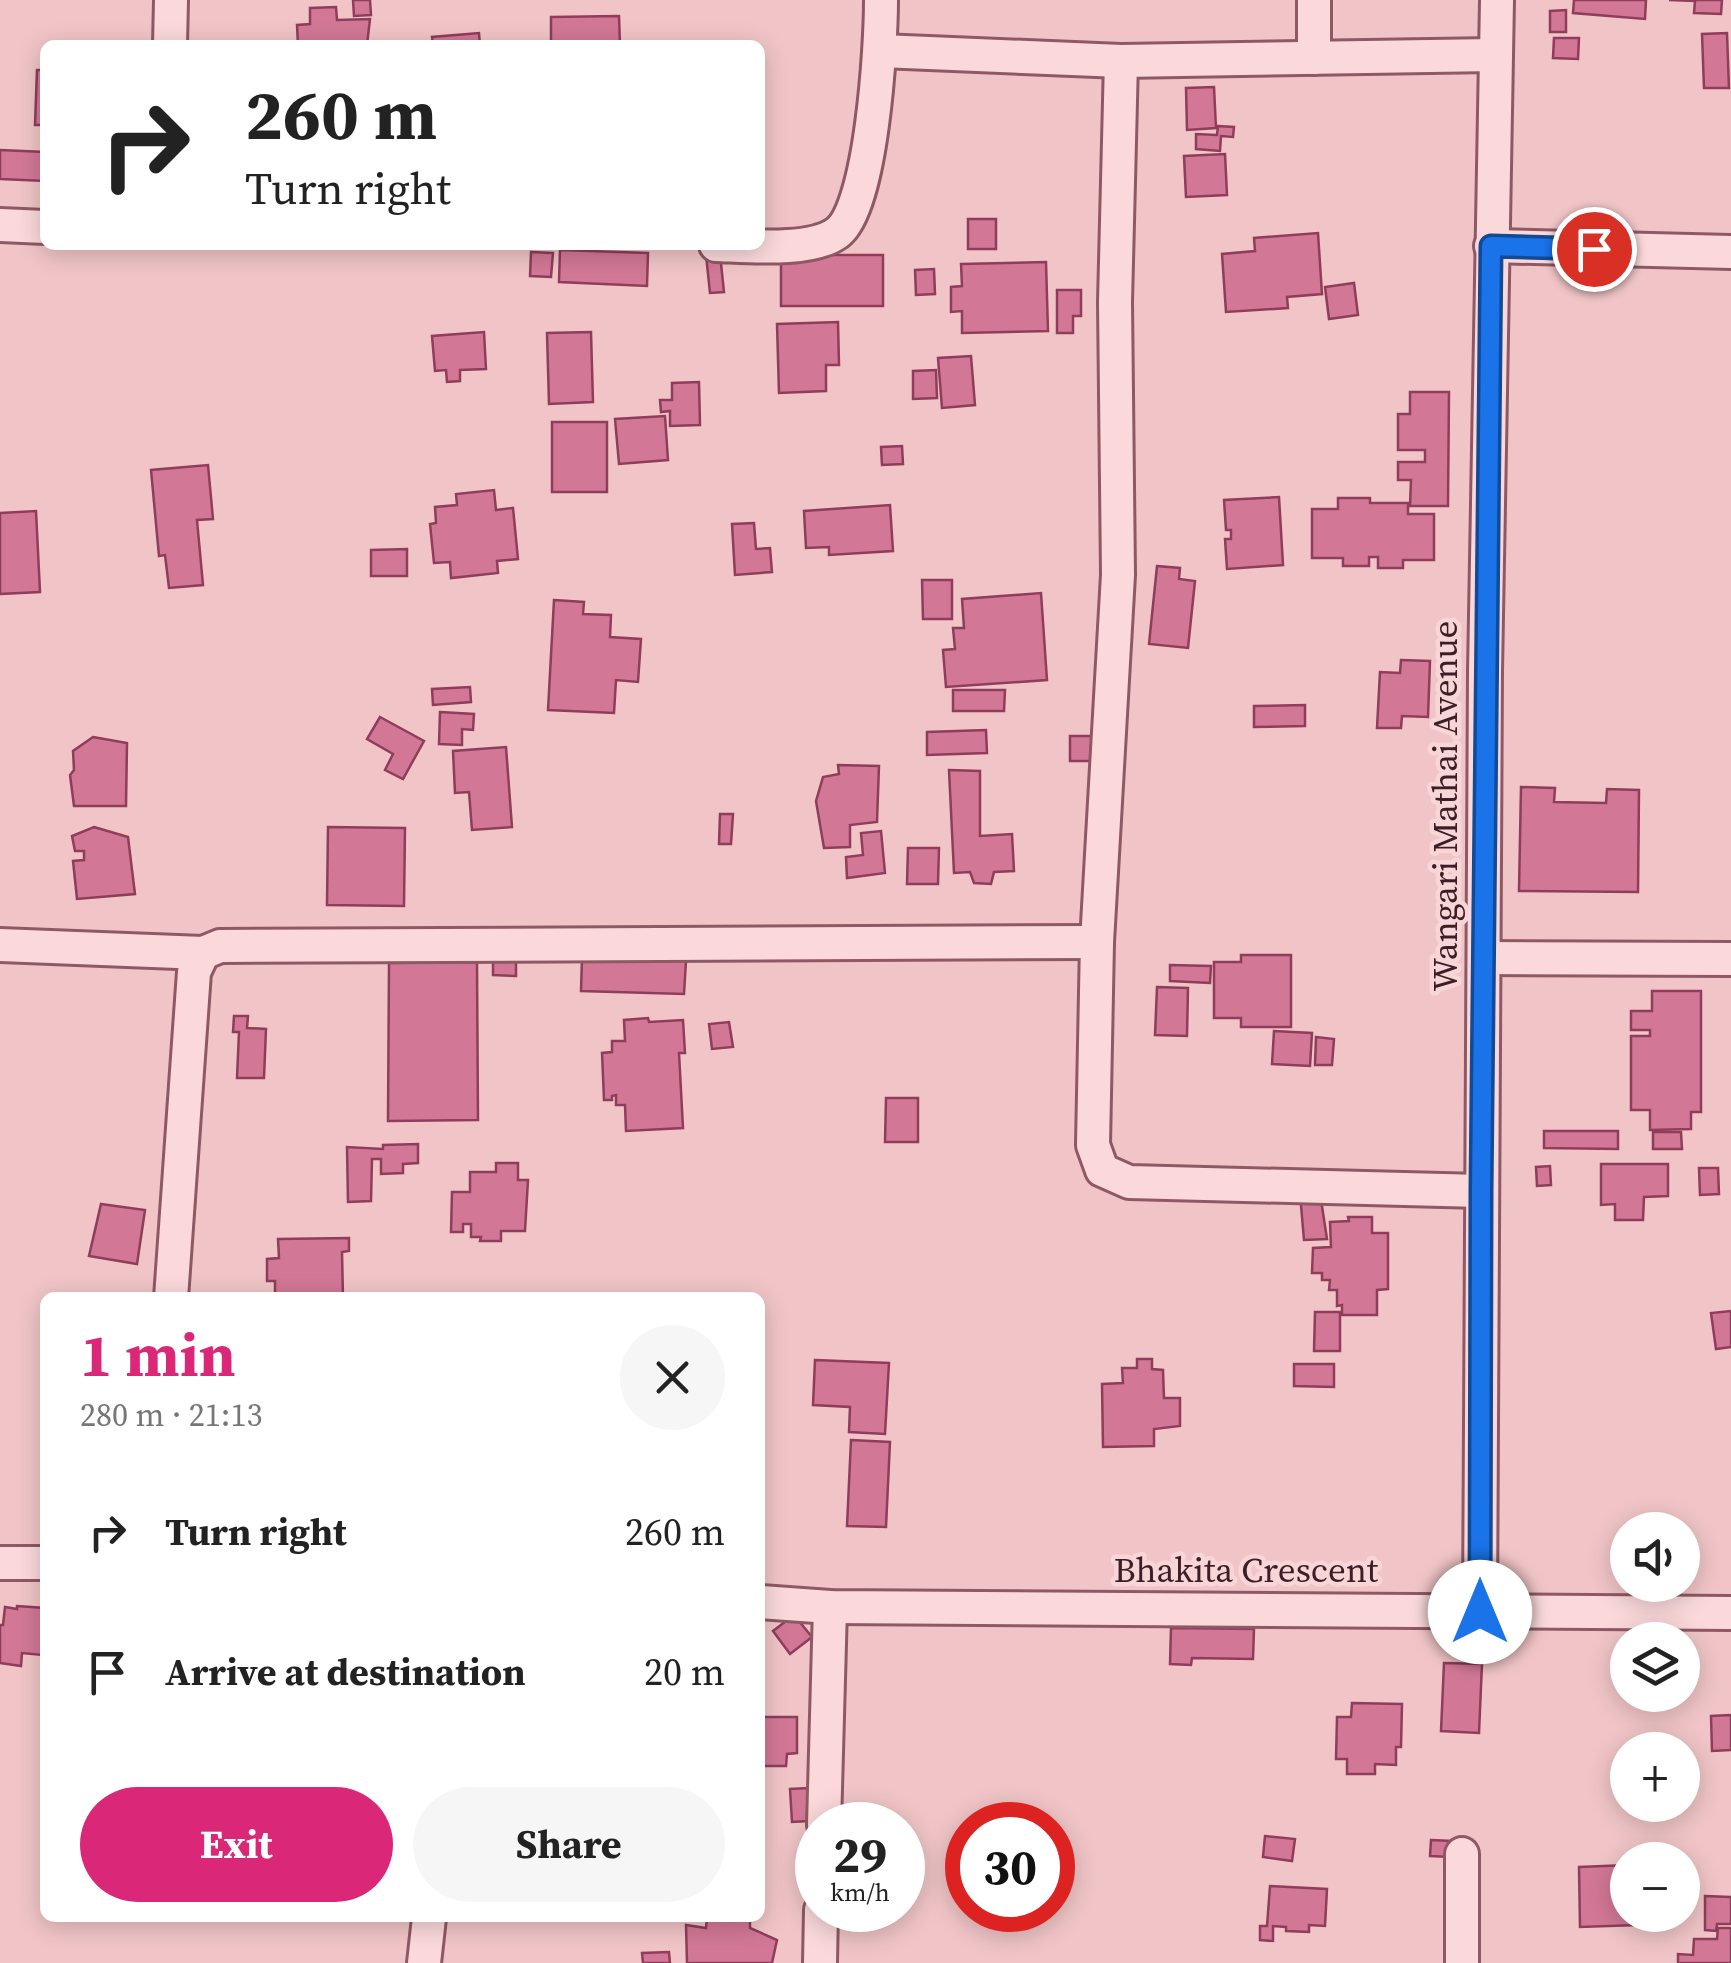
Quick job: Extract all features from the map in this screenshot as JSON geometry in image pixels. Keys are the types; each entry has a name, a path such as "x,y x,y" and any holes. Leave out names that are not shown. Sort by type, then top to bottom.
{"street":[{"path":"170,40 171,0"},
{"path":"765,246 792,247 838,233 854,210 881,52 881,0"},
{"path":"1314,0 1314,58"},
{"name":"Wangari Mathai Avenue","path":"1480,1612 1481,1191 1497,0"},
{"path":"881,52 1120,62 1494,55"},
{"path":"1120,62 1115,302 1118,576 1096,942 1093,1145 1102,1170 1129,1182 1481,1191"},
{"path":"0,225 40,226"},
{"path":"1491,246 1731,252"},
{"path":"0,945 203,953 220,946 1096,942"},
{"path":"170,1292 194,972 203,953"},
{"path":"1484,958 1731,960"},
{"path":"0,1564 40,1564"},
{"name":"Bhakita Crescent","path":"765,1602 1731,1613"},
{"path":"825,1802 830,1606"},
{"path":"1462,1854 1462,1963"},
{"path":"424,1963 429,1922"},
{"path":"820,1963 821,1932"}],"building":[{"path":"353,0 370,0 371,15 354,16"},
{"path":"1574,0 1646,0 1645,19 1573,13"},
{"path":"1669,0 1722,0 1721,14 1694,13 1695,1"},
{"path":"336,7 337,20 370,19 368,40 298,40 297,25 310,24 310,8"},
{"path":"1566,10 1566,32 1550,32 1550,11"},
{"path":"619,16 620,40 551,40 551,17"},
{"path":"479,33 480,40 432,40 432,37"},
{"path":"1727,33 1729,88 1704,88 1702,34"},
{"path":"1554,38 1579,38 1578,59 1553,58"},
{"path":"37,70 40,70 40,125 35,125"},
{"path":"1214,87 1216,128 1187,130 1186,88"},
{"path":"1218,126 1234,127 1233,137 1221,136 1220,151 1196,149 1196,134 1217,135"},
{"path":"0,150 40,152 40,181 0,179"},
{"path":"1225,154 1227,195 1186,197 1184,156"},
{"path":"968,219 996,219 996,249 968,249"},
{"path":"1318,233 1322,294 1287,297 1288,308 1226,312 1222,254 1255,251 1254,238"},
{"path":"560,250 648,253 647,286 559,282"},
{"path":"531,252 553,253 551,277 530,276"},
{"path":"720,254 724,292 710,293 706,255"},
{"path":"781,255 883,255 883,306 781,306"},
{"path":"1046,262 1048,331 962,333 962,311 951,312 951,287 962,286 961,264"},
{"path":"934,269 935,294 916,295 915,270"},
{"path":"1354,283 1358,315 1329,319 1325,287"},
{"path":"1057,290 1081,290 1081,316 1073,316 1073,333 1057,333"},
{"path":"838,322 839,365 826,365 826,391 779,393 777,324"},
{"path":"484,332 486,369 460,370 460,381 447,382 446,370 435,371 432,336"},
{"path":"591,332 593,402 549,404 547,333"},
{"path":"971,356 975,405 942,408 938,358"},
{"path":"936,370 937,398 913,399 913,371"},
{"path":"699,382 700,425 670,426 670,411 661,412 660,400 672,400 672,383"},
{"path":"1410,392 1449,392 1448,506 1410,506 1411,480 1398,480 1398,462 1425,462 1425,450 1398,450 1398,414 1410,414"},
{"path":"665,416 668,460 619,464 615,419"},
{"path":"552,422 607,422 607,492 552,492"},
{"path":"902,446 903,464 882,465 881,447"},
{"path":"208,465 213,519 197,520 203,585 169,588 165,555 159,556 151,470"},
{"path":"494,490 496,510 513,508 518,559 497,561 498,573 451,578 450,562 434,563 430,524 436,523 435,507 457,505 456,494"},
{"path":"1279,497 1283,565 1227,569 1225,539 1231,539 1231,530 1226,530 1224,500"},
{"path":"1338,498 1408,503 1408,514 1434,514 1434,560 1403,560 1403,568 1378,568 1378,557 1369,557 1369,566 1343,566 1343,558 1312,558 1312,509 1338,509"},
{"path":"890,505 893,551 829,555 829,547 806,548 804,511"},
{"path":"36,511 40,592 0,594 0,513"},
{"path":"754,523 756,549 770,548 772,572 735,575 732,524"},
{"path":"407,549 407,576 371,576 371,550"},
{"path":"1157,566 1180,568 1179,579 1195,581 1188,648 1149,644"},
{"path":"922,580 952,580 952,619 923,619"},
{"path":"1041,593 1047,680 946,687 943,650 955,649 953,628 964,628 962,599"},
{"path":"554,600 584,602 583,614 611,615 610,637 641,639 638,682 616,680 614,713 548,710"},
{"path":"1401,660 1430,661 1428,717 1402,716 1401,728 1377,728 1380,672 1400,673"},
{"path":"470,687 471,702 433,705 432,689"},
{"path":"953,690 1005,690 1004,711 953,711"},
{"path":"1305,705 1305,726 1254,727 1254,706"},
{"path":"440,712 474,714 473,730 462,729 462,745 439,744"},
{"path":"380,717 424,741 403,779 385,770 393,754 367,739"},
{"path":"986,730 987,753 927,755 927,732"},
{"path":"1070,736 1091,736 1092,761 1070,761"},
{"path":"93,737 127,743 126,806 74,806 70,775 74,770 73,751"},
{"path":"506,747 512,827 472,830 469,792 455,793 453,751"},
{"path":"838,765 879,766 877,822 850,825 850,847 824,848 816,801 823,777 839,774"},
{"path":"949,770 980,771 980,836 1012,834 1014,871 994,872 991,884 974,883 970,872 954,873"},
{"path":"1521,787 1555,788 1554,802 1606,803 1607,789 1639,790 1638,892 1519,891"},
{"path":"720,814 733,814 731,844 719,844"},
{"path":"94,827 128,837 135,894 77,899 73,861 84,860 84,851 75,851 72,836"},
{"path":"328,827 405,828 404,906 327,905"},
{"path":"881,831 885,873 847,878 846,857 863,855 861,833"},
{"path":"908,848 939,848 938,884 907,884"},
{"path":"1241,955 1291,955 1291,1027 1241,1027 1241,1018 1214,1018 1214,962 1241,962"},
{"path":"493,956 516,957 516,976 493,975"},
{"path":"582,957 686,961 684,994 581,991"},
{"path":"477,962 478,1120 388,1121 389,963"},
{"path":"1170,965 1211,966 1210,983 1170,981"},
{"path":"1157,987 1188,988 1187,1036 1155,1035"},
{"path":"1652,991 1701,991 1701,1112 1691,1112 1691,1129 1650,1130 1650,1110 1631,1110 1631,1036 1650,1036 1650,1030 1631,1030 1631,1011 1652,1011"},
{"path":"234,1016 248,1016 247,1028 266,1029 264,1078 237,1078 239,1032 233,1032"},
{"path":"648,1018 649,1022 683,1020 685,1053 679,1053 683,1128 626,1131 625,1105 616,1105 616,1095 612,1100 604,1100 602,1053 612,1052 612,1041 625,1041 624,1020"},
{"path":"729,1022 733,1047 712,1049 709,1024"},
{"path":"1274,1031 1312,1033 1310,1066 1272,1064"},
{"path":"1316,1037 1334,1039 1332,1065 1315,1065"},
{"path":"886,1098 918,1098 918,1142 885,1142"},
{"path":"1544,1131 1618,1131 1618,1149 1544,1148"},
{"path":"1653,1132 1681,1132 1682,1149 1653,1149"},
{"path":"418,1144 418,1163 403,1164 403,1173 381,1174 381,1159 372,1159 371,1201 348,1202 347,1147 383,1149 383,1145"},
{"path":"496,1163 518,1163 518,1180 528,1180 525,1231 501,1231 501,1241 471,1237 471,1224 463,1224 463,1232 451,1232 452,1192 470,1192 470,1172 496,1172"},
{"path":"1601,1164 1668,1164 1668,1196 1644,1197 1643,1220 1615,1220 1615,1204 1601,1205"},
{"path":"1550,1166 1551,1185 1537,1186 1536,1167"},
{"path":"1699,1168 1718,1168 1719,1194 1700,1195"},
{"path":"1320,1193 1327,1239 1304,1240 1300,1194"},
{"path":"101,1204 145,1210 137,1264 89,1256"},
{"path":"1348,1217 1372,1217 1372,1233 1388,1233 1388,1289 1377,1290 1377,1315 1342,1315 1342,1305 1337,1306 1337,1290 1329,1290 1330,1280 1322,1280 1322,1273 1312,1273 1313,1248 1331,1247 1330,1222 1349,1221"},
{"path":"349,1238 349,1251 342,1252 343,1292 275,1292 275,1281 267,1281 267,1259 279,1258 278,1239"},
{"path":"1731,1311 1731,1347 1716,1349 1711,1313"},
{"path":"1315,1312 1340,1312 1340,1351 1314,1351"},
{"path":"1137,1359 1152,1359 1152,1369 1163,1370 1164,1398 1180,1398 1180,1426 1154,1429 1154,1446 1103,1447 1102,1384 1123,1383 1122,1368 1137,1368"},
{"path":"815,1360 889,1363 885,1434 849,1432 850,1407 813,1405"},
{"path":"1294,1364 1334,1364 1334,1387 1294,1386"},
{"path":"851,1440 890,1442 886,1527 847,1526"},
{"path":"5,1607 40,1608 40,1655 22,1653 21,1666 0,1663 0,1625"},
{"path":"794,1615 812,1637 790,1654 773,1631"},
{"path":"1171,1628 1254,1629 1253,1659 1192,1658 1191,1665 1170,1664"},
{"path":"1444,1663 1482,1664 1479,1733 1441,1731"},
{"path":"1352,1703 1402,1704 1401,1747 1396,1747 1396,1765 1375,1764 1375,1774 1347,1774 1347,1759 1336,1759 1337,1717 1351,1717"},
{"path":"1731,1715 1731,1750 1712,1751 1711,1716"},
{"path":"765,1717 797,1717 797,1753 787,1754 786,1766 765,1766"},
{"path":"808,1788 808,1802 795,1802 795,1822 792,1822 790,1789"},
{"path":"1265,1836 1295,1839 1292,1861 1263,1857"},
{"path":"1431,1840 1452,1841 1451,1857 1430,1856"},
{"path":"1610,1866 1610,1926 1580,1927 1579,1867"},
{"path":"1270,1886 1327,1889 1325,1926 1309,1925 1309,1932 1273,1926 1273,1941 1260,1940 1260,1926 1267,1926"},
{"path":"1705,1896 1731,1897 1731,1924 1717,1924 1716,1931 1705,1930"},
{"path":"707,1922 750,1922 750,1928 777,1940 772,1963 687,1963 686,1925 706,1928"},
{"path":"1718,1928 1731,1928 1731,1963 1678,1963 1678,1954 1693,1955 1694,1939 1717,1939"},
{"path":"669,1952 670,1963 643,1963 642,1953"}],"route":[{"path":"1480,1612 1491,246 1594,249"}]}
